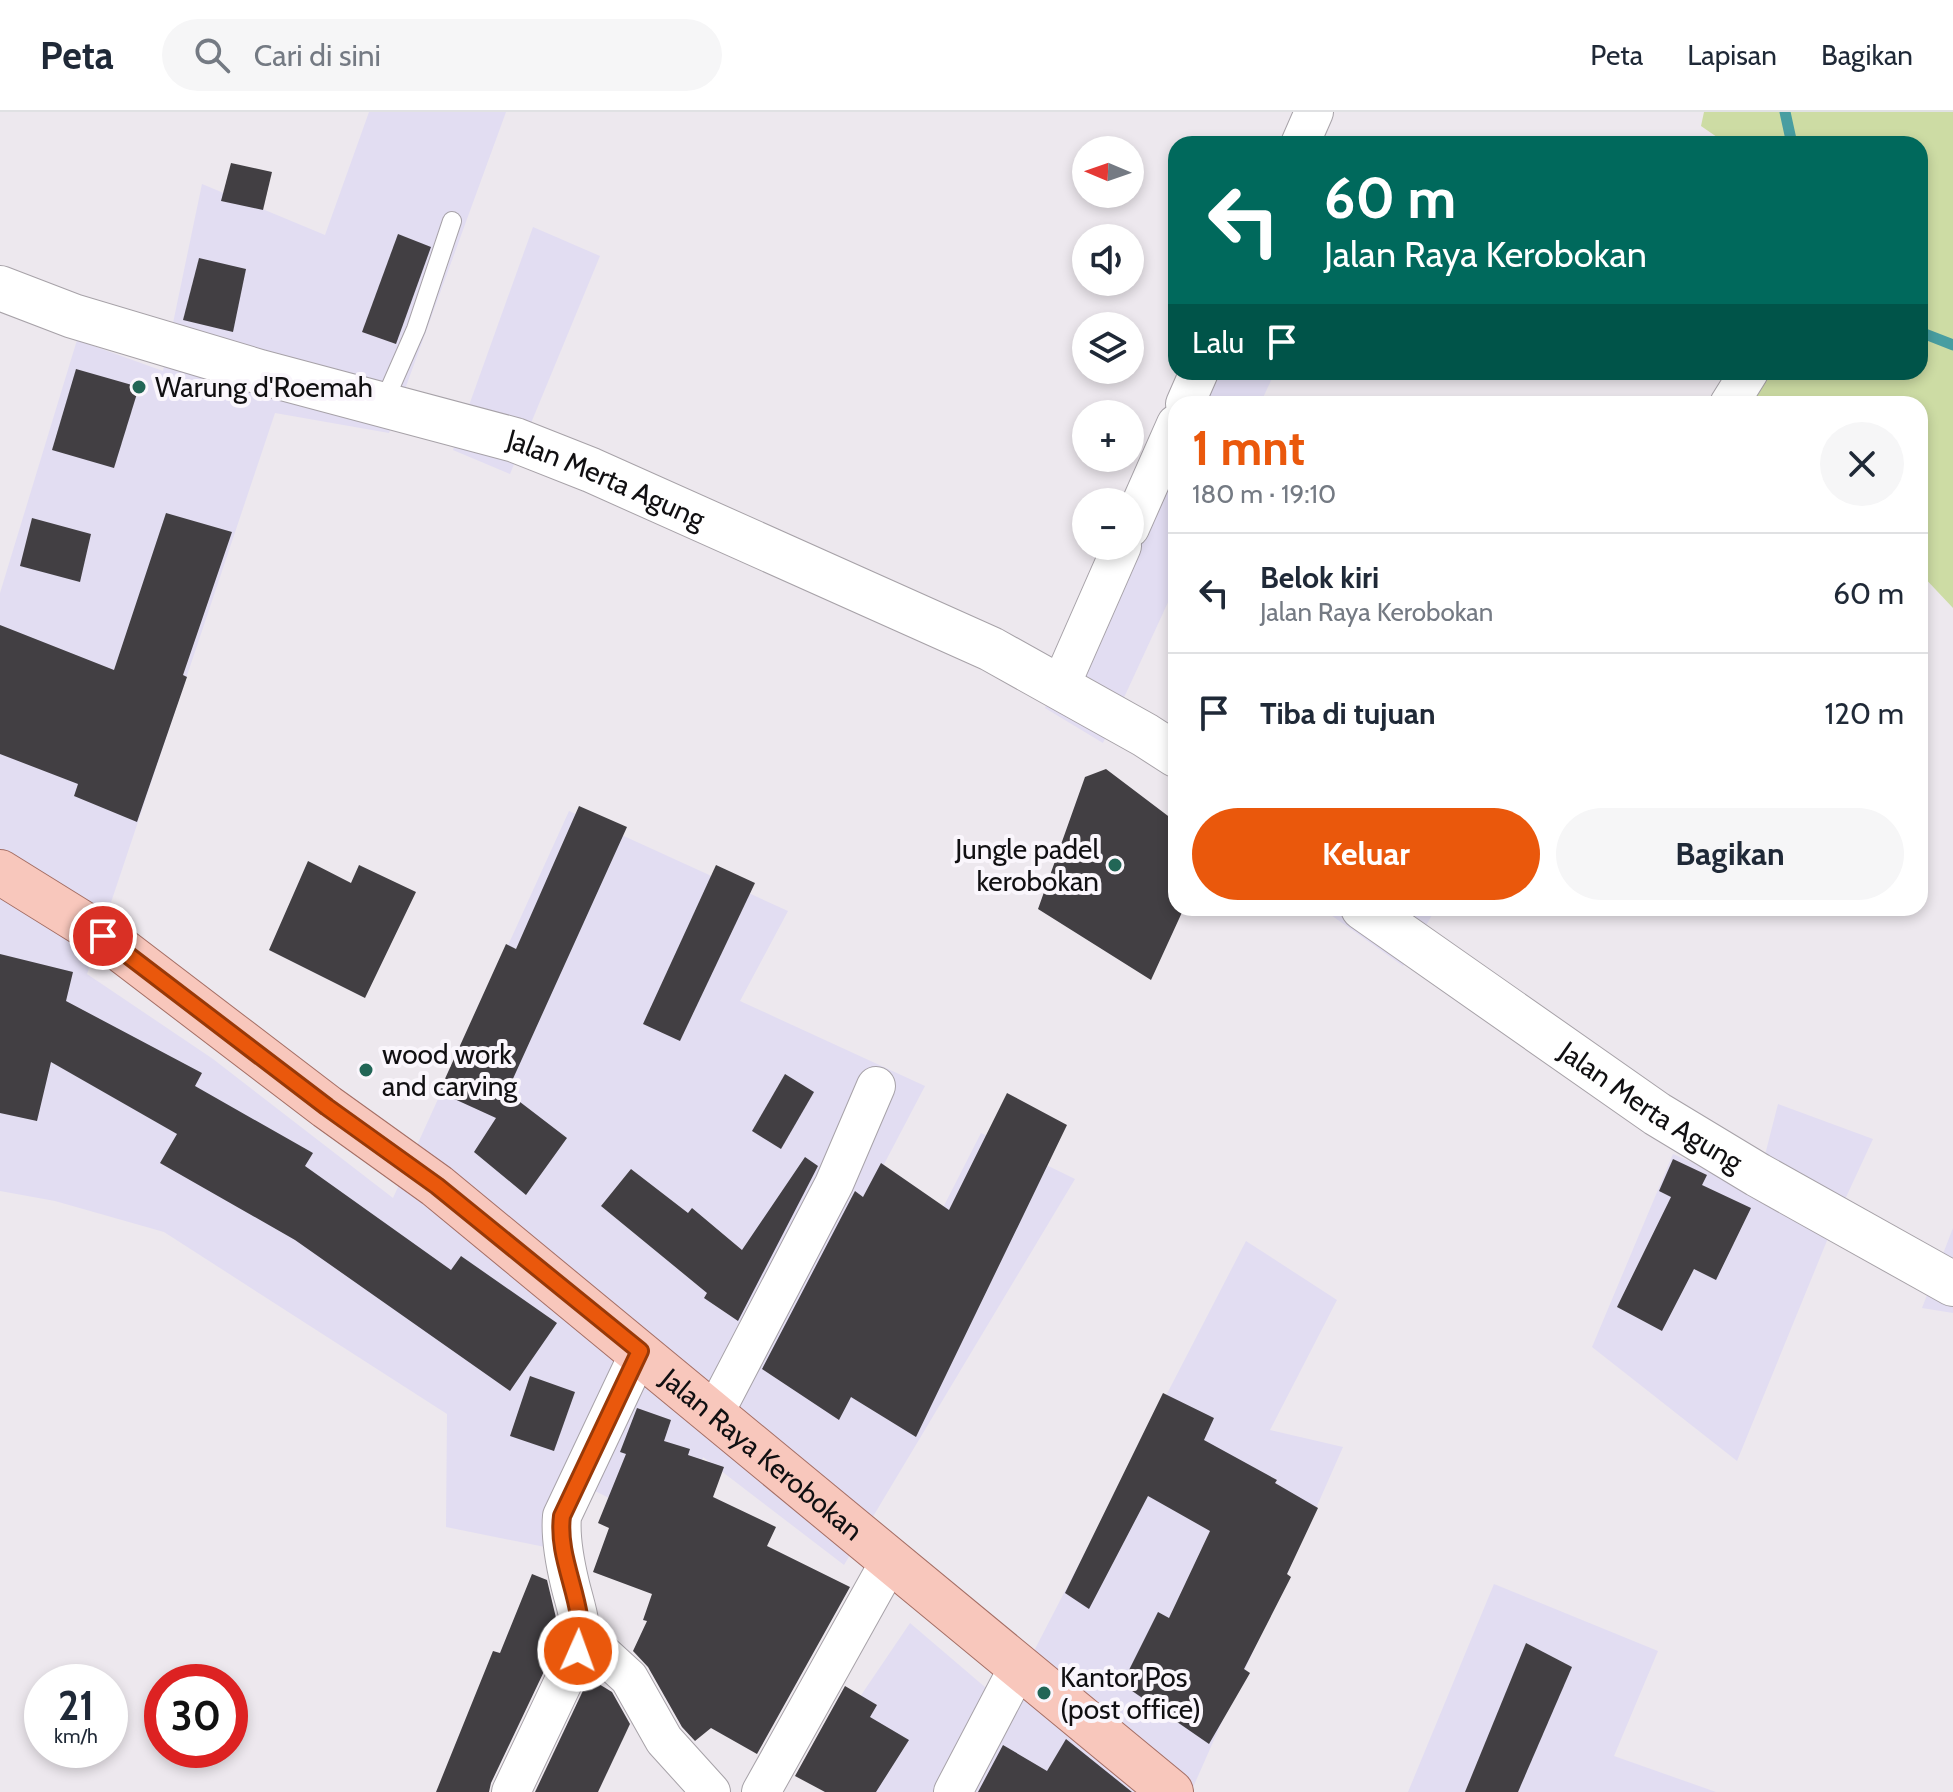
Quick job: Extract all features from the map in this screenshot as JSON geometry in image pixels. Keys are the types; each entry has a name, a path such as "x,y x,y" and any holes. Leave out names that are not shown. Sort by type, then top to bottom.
{"main road":[{"name":"Jalan Raya Kerobokan","path":"0,872 68,912 437,1186 1171,1792"}],"street":[{"path":"1304,136 1314,112"},
{"name":"Jalan Merta Agung","path":"0,288 73,316 382,407 515,440 591,470 947,629 1060,687 1168,750"},
{"path":"1144,496 1168,442"},
{"path":"1060,687 1116,560"},
{"name":"Jalan Merta Agung","path":"1389,916 1657,1114 1758,1175 1953,1284"},
{"path":"714,1414 834,1184 876,1086"},
{"path":"511,1792 578,1651 582,1635 561,1530 569,1500 640,1351"},
{"path":"761,1792 891,1559"},
{"path":"582,1635 629,1678 664,1740 711,1792"},
{"path":"953,1792 1019,1666"}],"lane":[{"path":"382,407 416,329 452,221"}],"shaded area":[{"path":"369,112 506,112 389,433 275,413 87,974 213,1059 393,1198 569,811 788,911 740,1001 925,1086 859,1212 925,1243 981,1133 1075,1179 844,1565 703,1457 683,1535 577,1482 545,1547 446,1527 447,1414 164,1232 55,1201 0,1191 0,593 77,340 163,371 202,184 325,235"},
{"path":"533,227 600,256 510,474 453,450"},
{"path":"1194,380 1271,380 1264,396 1186,396"},
{"path":"1168,437 1168,602 1103,743 1045,708 1112,560 1144,560 1144,490"},
{"path":"1332,916 1431,916 1403,966"},
{"path":"1778,1104 1873,1139 1835,1221 1737,1461 1592,1347 1673,1154 1756,1190"},
{"path":"1953,1228 1953,1313 1922,1308"},
{"path":"1246,1241 1337,1300 1270,1430 1343,1447 1191,1792 837,1792 809,1772 910,1623 1006,1705"},
{"path":"1494,1584 1658,1651 1614,1756 1716,1792 1408,1792"}],"green space":[{"path":"1704,112 1953,112 1953,608 1928,581 1928,396 1751,396 1736,380 1928,380 1928,136 1715,136 1701,126"}],"building":[{"path":"231,163 272,172 263,210 221,201"},
{"path":"398,234 431,247 396,344 362,332"},
{"path":"199,258 246,269 233,332 183,320"},
{"path":"76,369 139,387 114,468 52,450"},
{"path":"166,513 232,532 137,822 74,796 78,784 0,754 0,625 114,670"},
{"path":"32,518 91,534 80,582 20,566"},
{"name":"Jungle padel kerobokan","path":"1106,769 1168,816 1168,916 1180,916 1151,980 1038,909 1085,777"},
{"path":"579,806 627,827 507,1092 567,1138 526,1195 474,1152 496,1118 439,1092 506,944 516,949"},
{"path":"308,861 351,883 359,865 416,892 365,998 269,950"},
{"path":"716,865 755,883 680,1041 643,1024"},
{"path":"0,954 73,972 66,1001 202,1073 195,1086 313,1153 305,1166 451,1270 461,1256 557,1323 510,1391 295,1240 160,1163 177,1134 51,1062 37,1121 0,1113"},
{"path":"785,1074 814,1092 781,1149 752,1131"},
{"path":"1007,1093 1067,1125 916,1437 851,1397 839,1420 762,1369 855,1191 863,1197 881,1163 949,1210"},
{"path":"805,1157 818,1166 738,1321 704,1298 707,1293 601,1206 631,1169 688,1213 692,1208 742,1250"},
{"path":"1673,1159 1707,1175 1702,1185 1751,1208 1716,1280 1694,1269 1662,1331 1617,1307 1671,1197 1659,1191"},
{"path":"530,1376 575,1392 554,1451 510,1436"},
{"path":"1163,1393 1214,1418 1204,1440 1277,1480 1275,1483 1318,1508 1287,1574 1291,1577 1244,1669 1250,1673 1209,1744 1122,1684 1158,1612 1169,1618 1210,1531 1148,1496 1089,1609 1065,1593"},
{"path":"637,1408 671,1420 664,1441 690,1449 688,1455 724,1467 713,1497 776,1527 767,1546 850,1587 757,1754 711,1728 695,1741 682,1727 648,1667 633,1651 647,1621 643,1620 652,1594 593,1572 609,1528 598,1523 626,1454 620,1452"},
{"path":"532,1574 547,1580 557,1622 557,1644 489,1792 436,1792 493,1651 500,1653"},
{"path":"1526,1643 1572,1667 1518,1792 1465,1792"},
{"path":"589,1678 612,1692 630,1724 598,1792 535,1792"},
{"path":"845,1686 877,1705 870,1717 909,1740 876,1792 825,1792 795,1776"},
{"path":"1066,1739 1132,1792 978,1792 1003,1745 1047,1771"}],"waterway":[{"path":"1785,112 1790,136"},
{"path":"1928,335 1953,345"}],"place":[{"name":"Warung d'Roemah","path":"139,387"},
{"name":"Jungle padel kerobokan","path":"1115,865"},
{"name":"wood work and carving","path":"366,1070"},
{"name":"Kantor Pos (post office)","path":"1044,1693"}],"route":[{"path":"103,936 327,1107 437,1186 640,1351 562,1516 561,1530 570,1585 582,1635 578,1651"}]}
